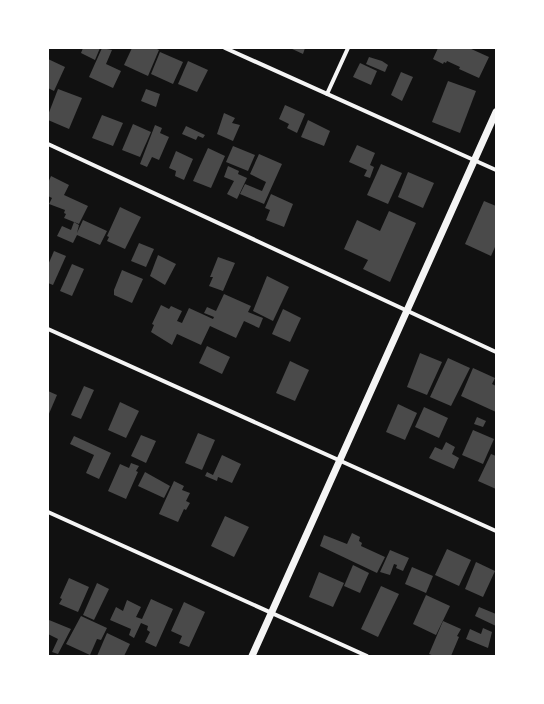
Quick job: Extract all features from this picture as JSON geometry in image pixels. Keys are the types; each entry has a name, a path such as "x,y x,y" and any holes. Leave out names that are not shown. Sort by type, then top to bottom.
{"street":[{"path":"225,48 496,170"},
{"path":"327,94 348,48"},
{"path":"252,656 496,112"},
{"path":"48,144 496,352"},
{"path":"48,329 496,531"},
{"path":"48,512 367,656"}],"building":[{"path":"83,48 100,48 95,60 81,53"},
{"path":"102,48 112,50 106,64 121,71 113,88 89,77"},
{"path":"132,48 155,48 159,50 148,76 124,65"},
{"path":"290,48 305,48 303,54"},
{"path":"438,48 469,48 489,57 479,78 459,69 460,67 447,61 443,64 433,59"},
{"path":"160,52 183,62 173,84 151,74"},
{"path":"369,57 382,61 388,65 385,72 366,64"},
{"path":"48,59 65,67 54,91 48,88"},
{"path":"188,61 208,70 197,92 178,84"},
{"path":"360,63 377,71 371,85 353,77"},
{"path":"401,72 413,77 402,101 391,95"},
{"path":"448,81 476,91 460,133 432,122"},
{"path":"58,89 82,98 69,129 48,120 48,115"},
{"path":"146,89 160,94 156,107 141,101"},
{"path":"285,105 305,114 297,133 287,128 289,124 279,119"},
{"path":"224,113 235,118 232,123 240,125 233,141 217,134"},
{"path":"102,115 123,123 113,146 92,138"},
{"path":"308,120 330,131 324,146 301,137"},
{"path":"133,124 151,132 140,157 122,150"},
{"path":"155,125 162,128 160,133 169,137 159,160 152,157 147,167 140,164"},
{"path":"186,126 205,135 203,138 198,136 196,140 182,134"},
{"path":"357,145 375,153 370,165 374,167 370,178 364,176 367,170 349,162"},
{"path":"233,146 255,155 248,171 226,162"},
{"path":"208,148 225,156 211,188 193,181"},
{"path":"176,151 193,159 184,180 175,176 176,171 169,168"},
{"path":"259,154 282,164 264,204 240,194 245,184 262,191 266,182 250,174"},
{"path":"381,164 402,173 388,204 367,195"},
{"path":"228,166 239,171 238,174 247,178 237,199 227,194 234,181 224,177"},
{"path":"408,172 434,183 423,208 398,197"},
{"path":"51,176 69,185 64,195 88,206 79,224 64,218 66,214 64,213 65,210 49,204 52,198 48,196 48,183"},
{"path":"271,194 293,204 284,227 266,220 270,210 265,208"},
{"path":"484,201 496,206 496,248 495,247 491,256 465,244"},
{"path":"120,207 141,217 125,249 107,241 109,237 107,236"},
{"path":"389,211 416,223 390,282 363,269 368,260 344,249 357,220 380,231"},
{"path":"83,220 107,231 100,245 77,235 73,243 57,236 62,226 71,230 74,222 79,225 77,233"},
{"path":"139,243 154,249 146,267 131,261"},
{"path":"54,251 66,256 53,285 48,283 48,265"},
{"path":"158,255 176,264 165,285 150,276"},
{"path":"218,257 235,263 223,291 209,286 213,277 210,277"},
{"path":"72,264 84,269 72,296 60,291"},
{"path":"122,270 143,279 132,303 114,295 114,290"},
{"path":"267,276 289,287 273,321 253,311"},
{"path":"224,294 251,306 248,312 263,318 259,328 244,321 236,338 210,326 201,345 177,334 172,345 151,332 154,325 152,324 161,305 169,309 171,306 182,311 177,321 182,323 189,308 213,319 214,317 204,313 207,307 216,311"},
{"path":"283,309 301,318 290,342 272,334"},
{"path":"207,346 230,357 222,374 199,363"},
{"path":"420,353 442,362 427,395 407,387"},
{"path":"448,358 470,368 451,406 430,397"},
{"path":"290,361 309,370 295,401 276,393"},
{"path":"473,368 495,378 492,384 496,386 496,412 461,396"},
{"path":"84,386 94,390 81,419 71,415"},
{"path":"48,391 57,395 48,416"},
{"path":"120,402 139,411 126,438 108,430"},
{"path":"398,404 417,413 405,440 386,432"},
{"path":"424,407 448,418 439,438 415,427"},
{"path":"477,417 486,421 483,427 474,424"},
{"path":"473,430 494,439 483,464 462,455"},
{"path":"198,433 215,440 202,470 185,463"},
{"path":"141,435 156,441 146,463 131,456"},
{"path":"74,436 111,453 99,479 86,473 94,455 70,444"},
{"path":"446,442 455,447 452,454 459,458 454,469 429,458 435,447 442,450"},
{"path":"491,454 496,456 496,489 478,481"},
{"path":"222,455 241,464 232,483 218,477 217,481 205,476 207,472 213,475"},
{"path":"131,463 139,466 136,471 138,472 126,499 108,491 120,464 129,468"},
{"path":"145,472 170,486 164,498 138,486"},
{"path":"174,481 184,486 182,490 190,493 186,501 190,503 186,510 184,509 178,522 159,514"},
{"path":"225,516 249,527 234,557 211,546"},
{"path":"352,533 360,537 359,541 362,543 361,546 385,557 377,573 320,546 324,535 347,544"},
{"path":"447,549 471,560 459,586 435,575"},
{"path":"390,550 409,558 403,571 396,568 397,565 394,564 390,575 380,572"},
{"path":"476,562 495,571 483,597 465,589"},
{"path":"353,565 369,573 360,593 344,586"},
{"path":"412,567 433,576 426,593 405,584"},
{"path":"319,572 344,583 333,607 309,597"},
{"path":"69,578 89,587 78,612 59,604 62,599 60,598"},
{"path":"97,583 109,589 94,620 83,615"},
{"path":"381,586 399,594 378,637 361,629"},
{"path":"426,595 450,606 436,635 413,624"},
{"path":"151,599 173,609 156,647 145,642 150,632 147,630 148,626 141,623 134,638 129,635 131,629 110,620 116,607 123,611 127,600 141,607 136,617 142,619"},
{"path":"184,602 205,612 189,647 179,643 182,636 171,631"},
{"path":"479,607 496,614 496,626 475,616"},
{"path":"81,616 107,628 101,640 97,639 90,655 66,644"},
{"path":"49,620 71,629 58,654 52,652 58,639 48,634"},
{"path":"443,621 461,629 457,636 459,637 451,656 434,656 429,654"},
{"path":"483,628 492,632 488,648 466,639 470,629 481,634"},
{"path":"107,633 130,644 124,656 97,656"}]}
